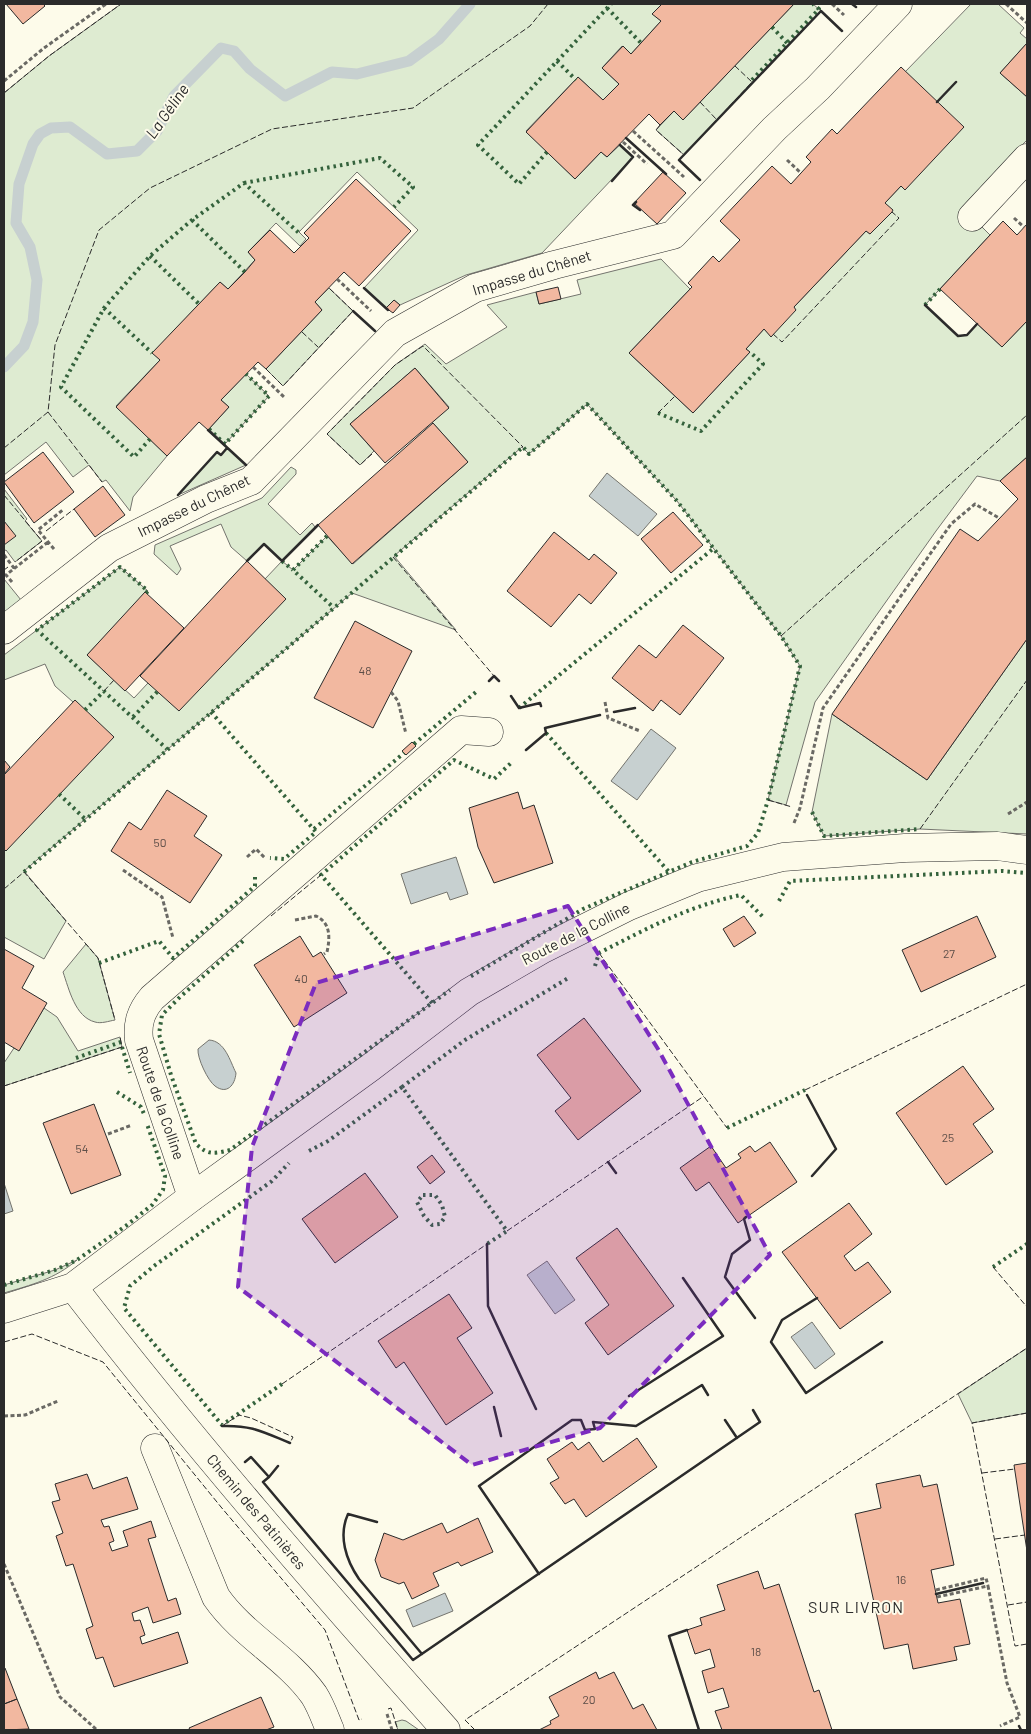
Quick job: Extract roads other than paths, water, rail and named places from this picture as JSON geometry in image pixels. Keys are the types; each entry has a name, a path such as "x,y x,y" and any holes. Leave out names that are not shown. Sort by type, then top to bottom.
{"street":[{"name":"Impasse du Chênet","path":"4,630 109,548 206,499 251,481 308,420 395,333 475,288 554,265 672,235 774,128 818,88 898,4"},
{"path":"972,217 1027,158"},
{"name":"Route de la Colline","path":"192,1196 139,1040 139,1020 143,1008 152,998 461,730 489,732"},
{"name":"Route de la Colline","path":"4,1309 73,1287 192,1196 308,1113 469,992 543,949 629,906 697,878 782,857 905,848 998,846 1027,850"},
{"name":"Chemin des Patinières","path":"73,1287 112,1338 237,1491 446,1730"},
{"path":"155,1448 216,1597 246,1631 295,1673 305,1684 322,1709 330,1730"}],"waterway":[{"name":"La Géline","path":"4,367 24,346 33,322 37,280 30,247 16,223 19,184 33,144 40,134 51,128 70,127 107,154 137,151 157,131 174,96 221,48 234,51 250,69 285,96 332,72 357,74 409,61 439,39 470,4"}],"district":[{"name":"SUR LIVRON","path":"856,1607"}]}
